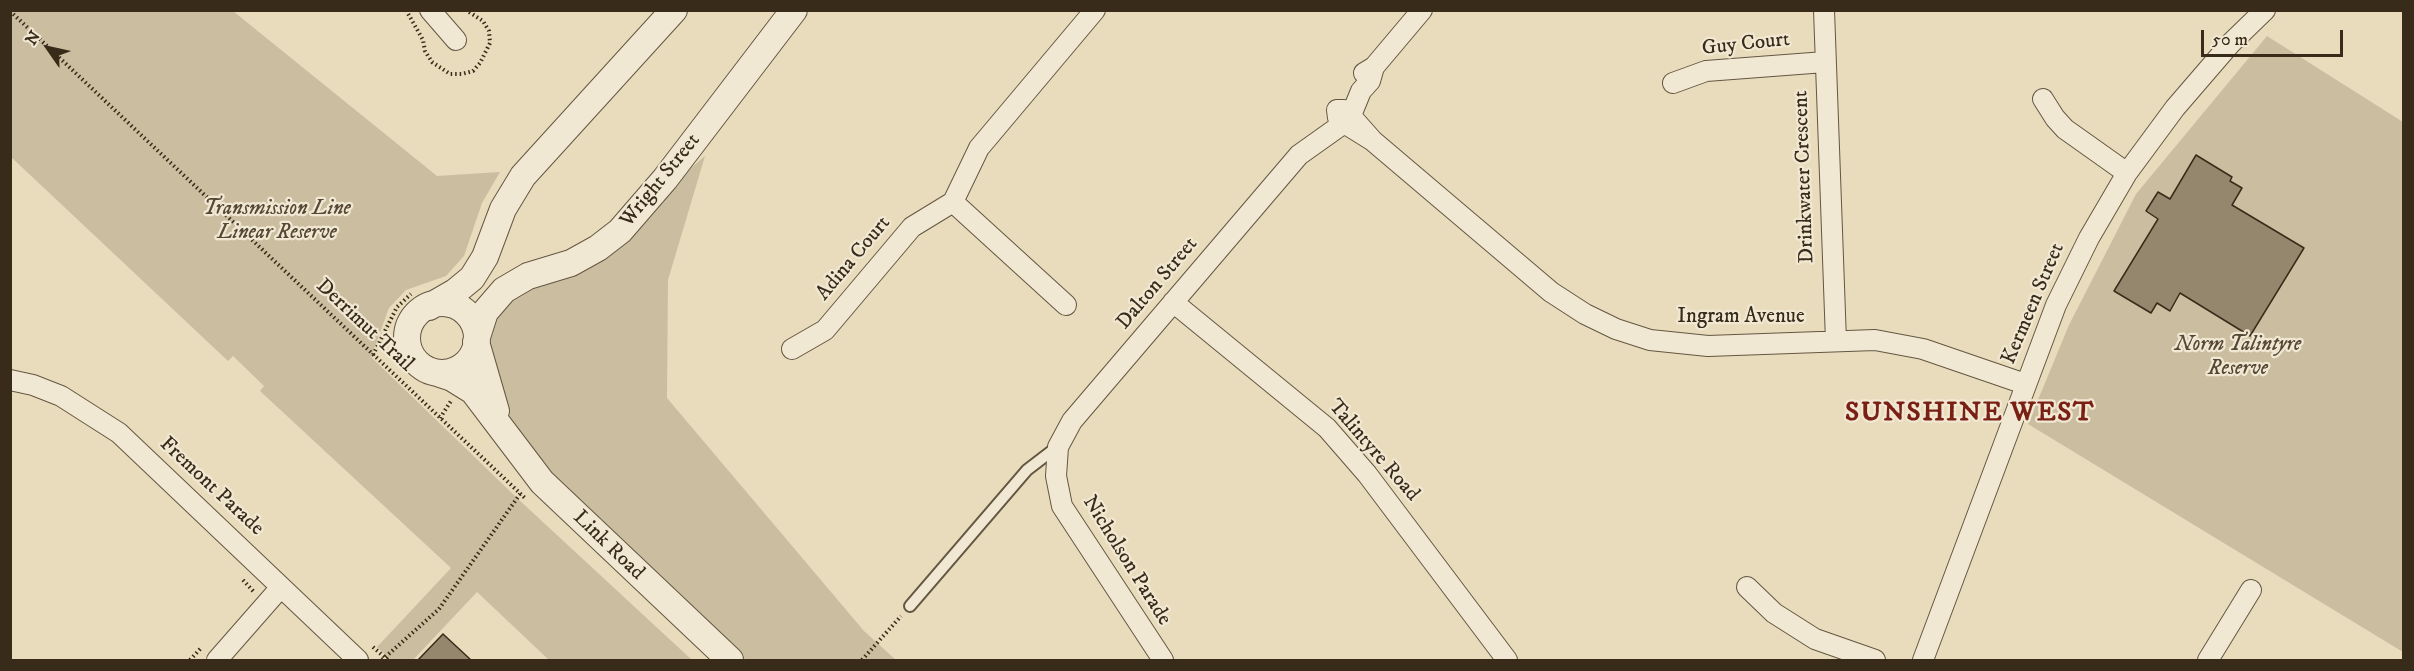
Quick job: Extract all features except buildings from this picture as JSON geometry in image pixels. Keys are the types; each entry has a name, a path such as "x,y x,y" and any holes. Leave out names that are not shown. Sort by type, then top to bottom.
{"street":[{"path":"430,10 456,40"},
{"path":"422,299 455,292 472,278 485,257 507,200 530,167 674,10"},
{"name":"Wright Street","path":"477,340 485,312 504,290 528,276 571,263 598,248 620,231 665,179 794,10"},
{"path":"1066,304 953,202 979,148 1095,10"},
{"name":"Dalton Street","path":"1058,447 1072,421 1299,155 1344,116 1370,81 1374,67 1422,10"},
{"name":"Drinkwater Crescent","path":"1824,10 1836,341"},
{"name":"Kermeen Street","path":"1923,660 2056,305 2089,237 2127,173 2175,108 2231,43 2265,10"},
{"name":"Guy Court","path":"1673,83 1706,71 1825,62"},
{"path":"2043,99 2055,118 2066,129 2127,173"},
{"name":"Ingram Avenue","path":"1344,116 1551,292 1585,314 1616,329 1650,340 1708,346 1875,340 1923,349 2025,384"},
{"name":"Adina Court","path":"792,349 825,330 912,227 953,202"},
{"path":"422,299 461,309 472,321 477,340 470,359 461,368 443,373 431,371 420,365 411,355 407,336 422,299"},
{"name":"Talintyre Road","path":"1173,302 1327,428 1367,474 1508,660"},
{"name":"Link Road","path":"477,340 499,422"},
{"name":"Link Road","path":"431,371 464,384 478,396 499,422 515,449 542,482 730,660"},
{"name":"Fremont Parade","path":"10,380 33,385 61,396 119,433 358,660"},
{"name":"Nicholson Parade","path":"1058,447 1056,476 1062,506 1163,660"},
{"path":"217,660 281,587"},
{"path":"1747,587 1774,614 1815,639 1875,660"},
{"path":"2208,660 2251,590"}],"lane":[{"path":"910,606 1028,470 1058,447"}],"path":[{"name":"Derrimut Trail","path":"10,11 529,502"},
{"path":"373,355 397,307 422,299"},
{"path":"440,418 464,384"},
{"path":"382,660 439,609 520,494"},
{"path":"240,576 267,604"},
{"path":"10,582 10,603"},
{"path":"862,660 910,606"}],"green space":[{"name":"Transmission Line Linear Reserve","path":"10,11 233,11 437,176 500,172 482,203 464,256 446,276 406,290 389,308 371,357 517,498 692,660 549,660 477,592 413,660 391,660 377,647 451,568 260,391 264,386 233,356 228,361 11,157"},
{"name":"Norm Talintyre Reserve","path":"2267,36 2403,122 2403,652 2028,424 2069,325 2136,194"},
{"path":"705,156 668,280 667,398 864,631 896,660 746,660 555,480 525,443 507,412 489,361 488,329 499,309 671,185"}],"district":[{"name":"SUNSHINE WEST","path":"1970,414"}]}
